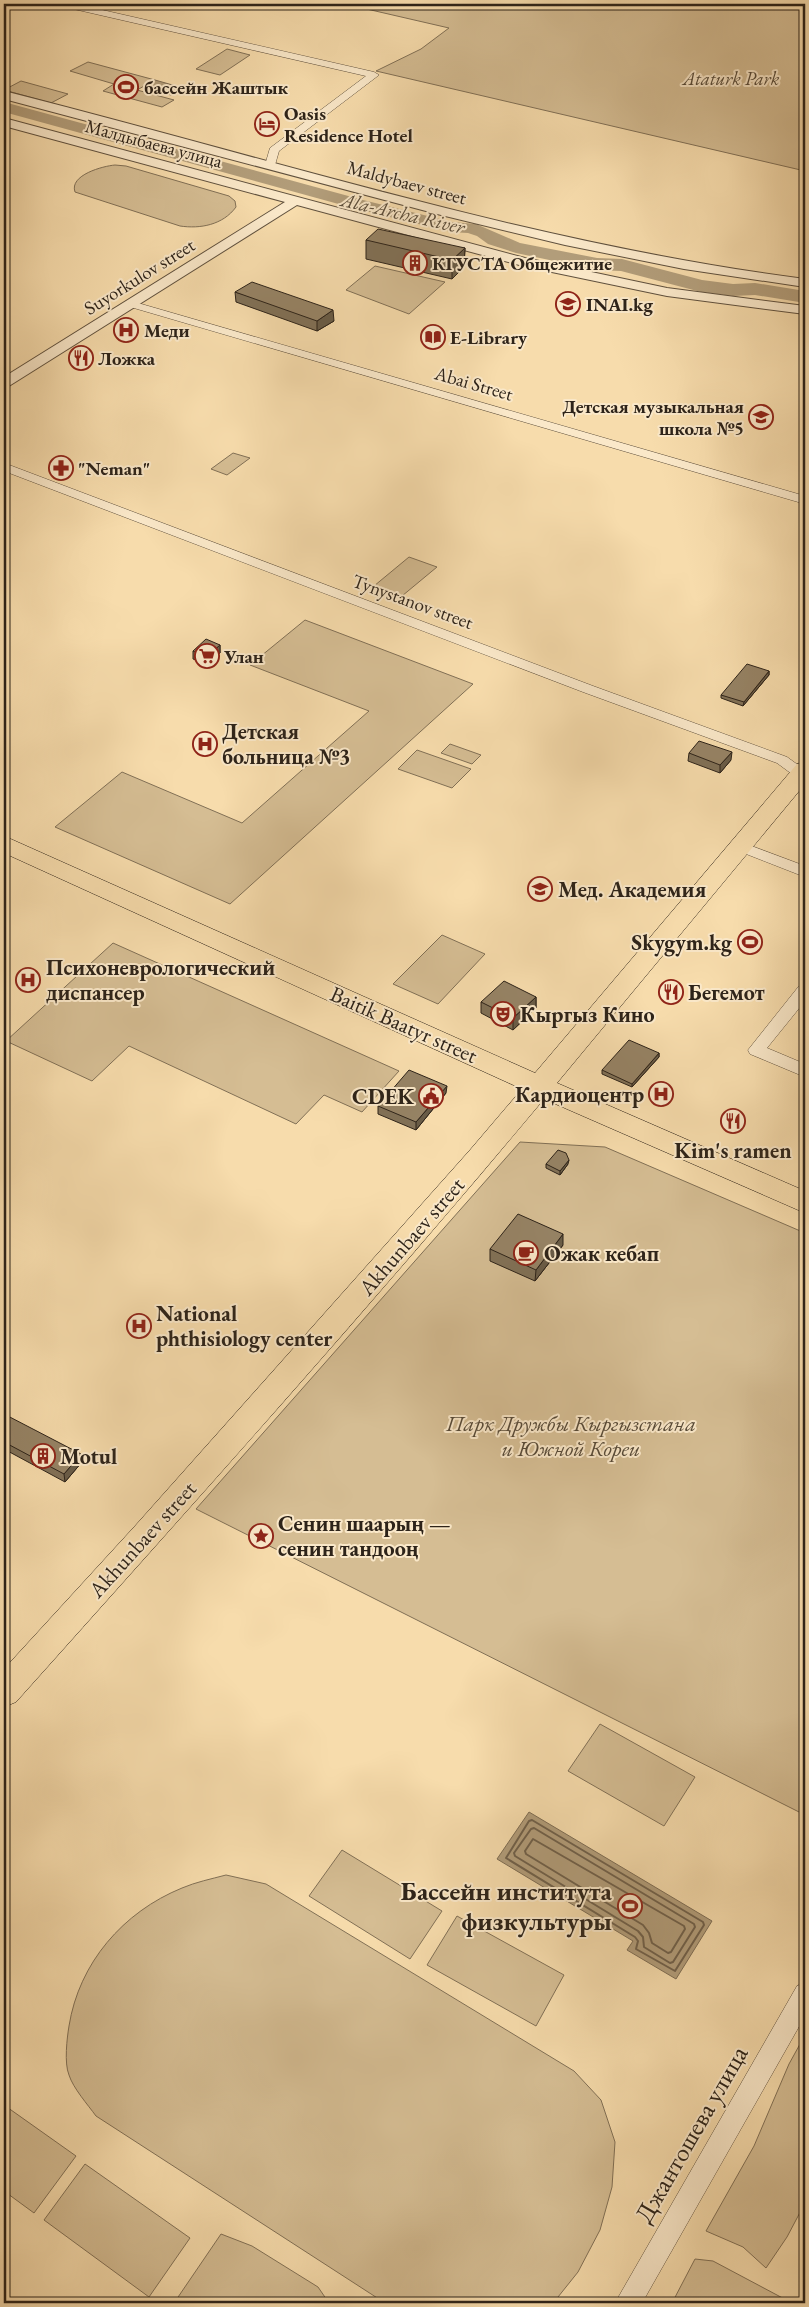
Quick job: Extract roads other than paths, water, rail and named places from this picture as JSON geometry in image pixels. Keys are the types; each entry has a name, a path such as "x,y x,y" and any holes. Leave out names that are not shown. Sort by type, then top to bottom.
{"main road":[{"name":"Akhunbaev street","path":"4,1692 153,1528 480,1157 538,1085 804,773"},
{"name":"Baitik Baatyr street","path":"4,844 538,1085 805,1203"}],"street":[{"path":"65,4 374,75 274,150 270,165"},
{"name":"Maldybaev street","path":"4,95 461,216 578,245 697,268 805,283"},
{"name":"Малдыбаева улица","path":"4,122 294,200"},
{"path":"294,200 475,250 586,276 695,296 805,310"},
{"name":"Suyorkulov street","path":"4,384 294,200"},
{"name":"Abai Street","path":"131,304 805,500"},
{"name":"Tynystanov street","path":"4,467 588,689 782,760 804,773"},
{"path":"741,847 805,872"},
{"path":"805,990 756,1050 805,1071"},
{"name":"Джантошева улица","path":"628,2303 805,1994"}],"water":[{"path":"155,80 183,88 171,95 143,87"},
{"name":"Бассейн института физкультуры","path":"529,1812 712,1921 676,1979 627,1950 633,1941 497,1859"}],"waterway":[{"name":"Ala-Archa River","path":"4,107 332,195 359,204 451,227 470,228 483,232 494,240 516,248 597,264 622,265 701,286 733,290 755,289 805,297"}],"place":[{"name":"бассейн Жаштык","path":"126,87"},
{"name":"Oasis Residence Hotel","path":"267,124"},
{"name":"КГУСТА Общежитие","path":"415,263"},
{"name":"INAI.kg","path":"568,304"},
{"name":"Меди","path":"126,330"},
{"name":"E-Library","path":"433,337"},
{"name":"Ложка","path":"81,358"},
{"name":"Детская музыкальная школа №5","path":"761,417"},
{"name":"\"Neman\"","path":"61,468"},
{"name":"Улан","path":"207,656"},
{"name":"Детская больница №3","path":"205,744"},
{"name":"Мед. Академия","path":"540,889"},
{"name":"Skygym.kg","path":"750,942"},
{"name":"Психоневрологический диспансер","path":"28,980"},
{"name":"Бегемот","path":"671,992"},
{"name":"Кыргыз Кино","path":"503,1014"},
{"name":"Кардиоцентр","path":"661,1094"},
{"name":"CDEK","path":"431,1096"},
{"name":"Kim's ramen","path":"733,1121"},
{"name":"Ожак кебап","path":"526,1253"},
{"name":"National phthisiology center","path":"139,1326"},
{"name":"Motul","path":"43,1456"},
{"name":"Сенин шаарың — сенин тандооң","path":"261,1536"},
{"name":"Бассейн института физкультуры","path":"630,1906"}],"park label":[{"name":"Ataturk Park","path":"731,78"},
{"name":"Парк Дружбы Кыргызстана и Южной Кореи","path":"571,1436"}]}
